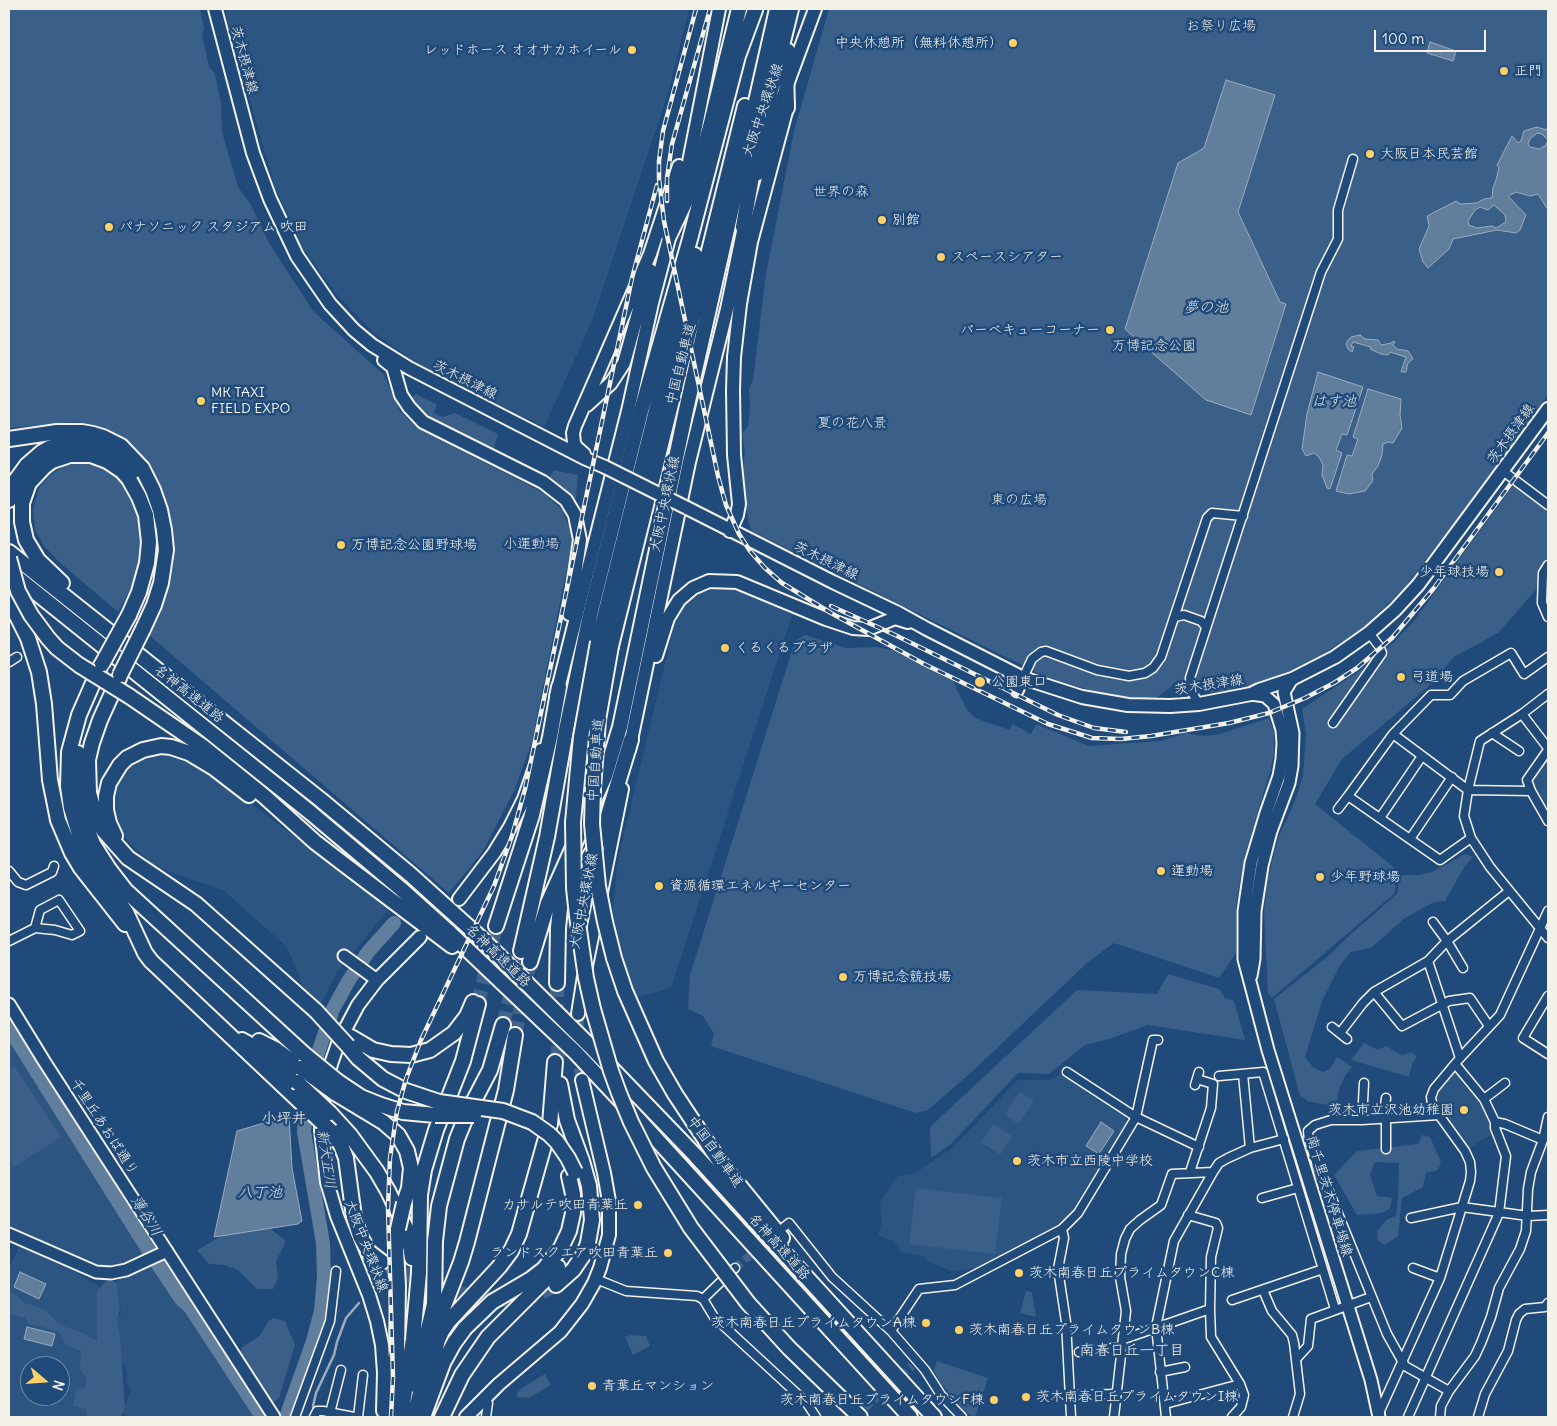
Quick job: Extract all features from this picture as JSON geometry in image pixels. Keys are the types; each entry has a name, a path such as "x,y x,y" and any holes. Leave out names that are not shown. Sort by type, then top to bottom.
{"highway":[{"path":"669,236 688,196 699,166 738,9"},
{"name":"中国自動車道","path":"770,9 581,737 573,822 574,878 577,916 586,978 608,1064 631,1122 654,1168 691,1228 748,1303 789,1348 860,1417"},
{"path":"756,10 738,56 690,239 641,411 590,615 525,956 601,785 620,727 688,400 777,9"},
{"path":"743,227 758,143 791,9"},
{"path":"787,108 787,59 799,9"},
{"name":"中国自動車道","path":"756,10 605,644 592,788 592,824 598,886 614,958 626,991 656,1060 696,1129 720,1162 774,1228 944,1417"},
{"path":"9,439 57,432 82,432 103,437 121,446 136,460 147,477 160,510 166,550 161,583 154,605 136,622"},
{"path":"9,500 16,480 22,472 42,452 49,448 66,443 86,443 105,448 125,461 136,474 149,498 156,532 157,557"},
{"path":"253,745 166,666 56,578 38,560 23,531 22,503 36,474 52,461 80,454 91,455 107,461 122,471 129,479 140,497 148,524 149,552 136,622 111,669 85,699 71,742 67,775 70,803 76,827 88,857 126,912 145,953 157,968 331,1131 341,1144 346,1158 354,1217 360,1236 369,1252 382,1262"},
{"path":"147,477 158,519 157,557 149,591 136,622 87,717 78,759 77,777 80,806 93,844 126,891 304,1054 336,1087 391,1129 407,1151 411,1168 409,1188 398,1229 396,1250 398,1286 397,1351 388,1417"},
{"name":"名神高速道路","path":"9,552 253,745 411,875 483,940 583,1039 695,1155 934,1417"},
{"path":"9,558 18,591 31,616 48,638 73,661 129,696 234,770 315,842"},
{"name":"名神高速道路","path":"9,570 311,813 401,888 503,983 638,1118 910,1417"},
{"path":"9,600 28,638 39,672 44,704 53,802 65,839 89,881 140,941"},
{"path":"111,669 106,706 92,743 88,769 89,793 96,817 108,838 128,858 196,904 350,1042 370,1069 388,1082 413,1094 437,1109"},
{"path":"496,926 532,815 550,737 558,687"},
{"path":"557,983 560,908 568,890 603,832 631,740"},
{"path":"162,881 117,840 108,823 106,810 107,789 115,770 127,758 135,753 151,748 171,747 197,757 315,842 388,899 503,983"},
{"path":"350,1042 391,1054 411,1055 430,1050 454,1034 476,1002 463,1062 436,1130 424,1170 420,1195 419,1274 413,1339 401,1417"},
{"path":"218,1025 270,1046 301,1068 336,1087 403,1112 437,1109 503,1112 532,1122 549,1134 568,1158 580,1193 581,1212 577,1231 570,1249 560,1265 549,1277 507,1316 483,1343 462,1375 442,1417"},
{"path":"218,1025 265,1053 297,1082 350,1135 377,1172 406,1228 412,1251 413,1339"},
{"path":"406,1417 434,1304 436,1224 447,1175 465,1119 490,1070 503,1025"},
{"path":"415,1417 435,1332 467,1242 506,1090 515,1035"},
{"path":"415,1417 442,1331 448,1322 499,1267 511,1251 519,1234 550,1124 557,1063 563,1108 586,1174 592,1209 591,1232 584,1254 572,1270 556,1286"},
{"path":"423,1417 443,1363 465,1328 492,1302 544,1269 561,1248 569,1231 573,1213 572,1174"}],"main road":[{"name":"茨木摂津線","path":"214,9 253,153 270,199 297,256 330,304 354,330 372,345 414,371 730,531 898,612 1023,678 1082,697 1128,705 1170,706 1199,704 1251,694 1292,679 1335,657 1369,633 1395,610 1418,585 1548,409"},
{"path":"459,899 494,853 518,814 539,757 564,664 628,410 669,236 689,162 719,9"},
{"path":"730,531 737,515 738,504 734,455 733,390 734,357 740,304 751,242 815,9"},
{"name":"大阪中央環状線","path":"578,1014 631,740 689,462 727,309 743,227 767,142 815,9"},
{"path":"589,459 576,447 573,433 650,254 704,89"},
{"path":"581,413 611,383 624,363 648,274 652,263 669,236"},
{"path":"372,345 375,354 393,367 401,395 423,422 543,482 559,494 571,508 577,523 580,540 566,633 564,664"},
{"path":"638,710 649,682 664,628 673,609 686,594 709,581 736,582 826,620 853,628 868,629 895,618 927,629"},
{"path":"1017,691 1023,678"},
{"name":"南千里茨木停車場線","path":"1250,983 1254,959 1255,911 1262,866 1292,766 1293,733 1284,692 1292,679"},
{"name":"南千里茨木停車場線","path":"1251,694 1265,696 1274,704 1282,730 1283,743 1279,776 1255,845 1247,886 1244,911 1244,959 1299,1170 1371,1380 1378,1416"},
{"name":"大阪中央環状線","path":"383,1417 384,1374 382,1345 369,1295 337,1216 326,1182 321,1130 324,1093 339,1041 358,1005 377,980 420,937"},
{"path":"348,959 377,980"},
{"name":"千里丘あおば通り","path":"9,1004 158,1256 274,1417"},
{"path":"466,1417 560,1332 582,1304 596,1279 604,1257 609,1235 609,1202 582,1080"},
{"path":"9,1234 96,1272 111,1273 126,1270 158,1256"}],"street":[{"path":"1199,704 1191,691 1190,678 1321,272 1338,239 1338,210 1353,159"},
{"path":"1503,471 1548,505"},
{"path":"1023,678 1032,659 1046,651 1097,670 1129,676 1145,673 1153,668 1161,657 1207,518 1212,513 1243,516"},
{"path":"1548,565 1543,573 1542,603 1548,617"},
{"path":"1175,617 1184,615 1202,621 1206,627"},
{"path":"1333,723 1382,653 1369,633"},
{"path":"1338,810 1393,734 1431,695 1450,695 1464,680 1511,653 1524,674 1548,657"},
{"path":"9,662 17,657"},
{"path":"1548,694 1480,742 1468,790 1464,816 1471,838 1509,892 1548,938"},
{"path":"1522,714 1548,749 1527,780 1531,792 1548,821"},
{"path":"1492,733 1519,751"},
{"path":"1393,734 1468,790 1531,792"},
{"path":"1380,818 1422,756"},
{"path":"1410,839 1452,777"},
{"path":"1348,796 1440,860 1471,838"},
{"path":"9,871 18,882 26,885 52,872 54,866"},
{"path":"1340,1033 1374,992 1428,961 1447,941 1509,892"},
{"path":"9,941 35,928 56,930 72,935 80,931 59,900 40,910 35,928"},
{"path":"1378,1416 1440,1278 1470,1181 1470,1162 1465,1151 1432,1104 1431,1096 1434,1089 1500,1015 1548,911"},
{"path":"1433,922 1463,968"},
{"path":"1408,1417 1499,1213 1506,1156 1494,1128 1496,1122 1484,1099 1458,1061 1428,961"},
{"path":"1374,992 1402,1026 1449,1001 1470,998 1489,1026"},
{"path":"1548,996 1523,1038 1548,1054"},
{"path":"1332,1028 1347,1039"},
{"path":"891,1332 920,1290 955,1285 1062,1229 1078,1213 1136,1117 1153,1040 1158,1040"},
{"path":"1067,1072 1136,1117 1198,1148"},
{"path":"1219,1076 1263,1072 1284,1139 1299,1170 1298,1188 1335,1310"},
{"path":"1243,1074 1250,1148"},
{"path":"1190,1172 1211,1108 1213,1084 1197,1079"},
{"path":"1484,1099 1505,1083"},
{"path":"1362,1120 1364,1084"},
{"path":"1386,1098 1384,1114 1386,1119 1386,1149"},
{"path":"1439,1115 1386,1119 1331,1120 1315,1125 1308,1131 1317,1165 1387,1334 1406,1366 1449,1391"},
{"path":"1440,1417 1440,1406 1475,1356 1481,1344 1491,1318 1499,1288 1520,1248 1526,1231 1528,1189 1531,1172 1543,1140 1548,1117"},
{"path":"1496,1122 1543,1140"},
{"path":"1166,1417 1156,1328 1174,1241 1212,1172 1219,1163 1250,1148 1284,1139"},
{"path":"1299,1170 1317,1165"},
{"path":"1114,1417 1126,1311 1120,1277 1121,1254 1125,1239 1135,1224 1161,1205 1172,1174 1212,1172"},
{"path":"1262,1198 1298,1188"},
{"path":"1411,1218 1462,1207 1528,1216 1548,1215"},
{"path":"1188,1215 1216,1224 1218,1228 1211,1257 1211,1337 1240,1384 1244,1395 1241,1407 1232,1417"},
{"path":"784,1226 789,1223 832,1277 891,1332 914,1363 962,1417"},
{"path":"1062,1229 1064,1238 1058,1269 1066,1322 1071,1417"},
{"path":"703,1299 735,1268"},
{"path":"1232,1300 1323,1268"},
{"path":"1413,1268 1440,1278"},
{"path":"296,1417 330,1321 336,1271"},
{"path":"596,1279 626,1290 697,1296 703,1299 714,1317 806,1402 816,1417"},
{"path":"1263,1290 1272,1311 1292,1335 1300,1394 1293,1417"},
{"path":"1296,1359 1308,1346 1311,1319 1371,1297"},
{"path":"1478,1417 1485,1394 1508,1350 1519,1314 1525,1310 1547,1306"},
{"path":"1079,1352 1123,1343 1156,1328 1210,1309"},
{"path":"1160,1372 1185,1367"},
{"path":"330,1414 341,1370"},
{"path":"358,1417 363,1375"},
{"path":"1165,1404 1240,1384"},
{"path":"1078,1395 1116,1394"},
{"path":"485,1398 488,1403 486,1417"},
{"path":"314,1417 317,1411 354,1417"}],"shaded area":[{"path":"225,9 689,9 668,93 592,321 544,427 421,366 373,332 338,296 303,249 275,187"},
{"path":"727,587 754,596 792,615 671,988 635,998 612,915 618,859 673,630 684,605 703,592"},
{"path":"155,752 170,752 187,758 209,771 389,909 337,972 320,1006 303,986 287,947 223,890 170,872 150,862 131,845 118,827 112,807 113,789 124,770 139,758"},
{"path":"1548,757 1548,811 1532,782 1534,776"},
{"path":"9,1036 147,1253 139,1258 109,1267 74,1259 9,1229"},
{"name":"茨木市立沢池幼稚園","path":"1458,1071 1483,1102 1492,1117 1492,1134 1468,1149 1436,1104 1435,1098 1438,1090"},
{"name":"茨木市立西陵中学校","path":"1061,1074 1126,1116 1126,1122 1066,1220 1060,1225 978,1268 952,1271 929,1262 924,1256 901,1252 894,1241 878,1236 882,1222 880,1201 898,1176 914,1174 952,1148 1018,1080 1049,1080"},
{"path":"19,1246 73,1271 99,1286 110,1417 9,1417 9,1270"},
{"path":"155,1264 206,1340 254,1417 128,1417 124,1415 123,1410 131,1391 126,1381 127,1372 116,1350 113,1320 121,1314 117,1280"}],"green space":[{"name":"小運動場","path":"9,9 200,9 204,28 202,35 209,67 215,74 221,103 222,132 238,187 251,205 269,243 313,311 384,375 400,411 417,428 544,493 562,510 569,526 572,543 532,742 514,791 483,851 449,893 149,635 160,611 167,583 170,526 151,471 133,447 111,431 77,422 9,428"},
{"name":"万博記念公園","path":"829,9 1548,9 1548,395 1406,586 1368,624 1321,655 1285,673 1250,687 1211,693 1199,686 1176,683 1156,698 1130,697 1093,691 1046,677 752,531 749,525 742,478 745,452 742,434 748,426 749,389 753,380 766,274 794,131"},
{"path":"416,394 437,405 434,413 442,417 455,413 498,434 493,452 438,424 410,399"},
{"path":"80,463 100,466 117,476 132,493 141,516 143,544 137,577 118,612 59,562 44,546 35,530 33,510 39,488 50,475 64,466"},
{"path":"554,470 578,475 576,499 570,500 549,478"},
{"path":"1514,484 1548,510 1548,559 1540,571 1536,590 1498,633 1454,657 1427,688 1342,759 1315,804 1396,869 1395,893 1272,998 1268,993 1264,912 1268,877 1279,836 1295,801 1303,775 1306,735 1302,709 1367,666 1414,621"},
{"path":"805,635 846,648 876,647 893,650 953,681 966,708 973,716 980,720 1010,730 1012,724 1031,734 1036,724 1089,746 1161,741 1185,733 1203,736 1220,734 1269,718 1274,732 1274,753 1244,858 1236,906 1236,953 1219,978 1114,943 1088,962 976,1068 928,1110 916,1113 711,1046 714,1034 703,1016 688,1009 690,975 795,641"},
{"path":"1465,854 1473,857 1465,866 1445,901 1434,902 1405,918 1371,948 1351,952 1340,965 1322,1001 1305,1057 1313,1067 1323,1072 1330,1069 1337,1057 1352,1067 1339,1089 1336,1107 1308,1101 1300,1096 1274,999 1327,957 1397,894 1400,875 1418,875 1432,872"},
{"path":"1168,974 1219,989 1225,998 1234,1001 1245,1040 1148,1025 1109,1039 1085,1045 1049,1074 1018,1073 951,1144 931,1158 930,1127 1077,990 1157,994"},
{"path":"1364,1043 1378,1050 1386,1046 1402,1055 1412,1052 1417,1057 1412,1064 1409,1077 1351,1060"},
{"path":"15,1067 61,1137 14,1167 9,1158 9,1071"},
{"path":"1020,1092 1034,1101 1018,1124 1005,1114"},
{"path":"993,1124 1012,1136 1000,1155 981,1142"},
{"path":"1422,1135 1430,1137 1441,1162 1438,1170 1426,1173 1423,1187 1402,1198 1398,1236 1385,1245 1378,1241 1377,1231 1386,1220 1396,1216 1399,1163 1375,1162 1370,1175 1377,1196 1392,1198 1390,1209 1381,1213 1357,1215 1334,1175 1357,1151 1418,1144"},
{"path":"916,1188 1002,1198 995,1254 909,1244"},
{"path":"271,1229 286,1241 276,1261 278,1278 273,1289 257,1289 238,1270 224,1265 209,1264 197,1250 229,1232"},
{"path":"106,1281 117,1283 120,1309 117,1319 120,1335 125,1408 120,1417 87,1417 86,1409 73,1406 77,1388 84,1389 87,1378 80,1369 81,1351 66,1345 57,1331 29,1324 25,1318 9,1314 9,1291 25,1303 44,1309 60,1325 83,1333 97,1341 97,1291"},
{"path":"1026,1291 1032,1292 1036,1317 1020,1313"},
{"path":"274,1318 285,1321 295,1345 279,1398 272,1403 239,1356 242,1347 260,1336 268,1321"},
{"path":"630,1335 646,1336 650,1346 633,1355 625,1337"},
{"path":"937,1361 988,1378 975,1417 966,1413 939,1381 934,1371"},
{"path":"545,1374 551,1385 529,1398 518,1397 516,1394 523,1387"}],"water":[{"path":"1430,42 1456,51 1453,61 1427,53"},
{"name":"夢の池","path":"1226,80 1275,95 1238,212 1280,302 1286,304 1251,415 1206,400 1125,329 1178,163 1204,148"},
{"path":"1537,127 1546,130 1548,127 1548,140 1542,134 1537,133 1530,139 1528,144 1530,147 1539,149 1545,146 1548,141 1548,210 1538,194 1530,196 1516,192 1508,196 1526,215 1520,230 1516,233 1497,230 1453,239 1449,249 1428,268 1423,262 1419,249 1429,226 1427,216 1456,201 1460,204 1477,203 1484,199 1492,198 1499,168 1497,165 1512,136 1518,143 1521,141 1524,131","holes":["1494,205 1505,215 1506,222 1496,228 1492,226 1477,228 1469,225 1468,221 1475,210 1480,207 1488,210"]},
{"path":"1360,335 1365,339 1378,340 1381,345 1394,341 1393,345 1397,349 1408,351 1413,359 1408,363 1406,372 1401,372 1406,357 1390,352 1388,355 1381,354 1370,349 1371,347 1353,342 1351,346 1354,347 1352,352 1348,349 1346,344 1348,340 1351,337"},
{"name":"はす池","path":"1318,372 1363,387 1347,435 1342,434 1336,450 1342,453 1330,489 1327,488 1322,475 1323,465 1319,457 1314,453 1306,456 1302,449 1307,414"},
{"name":"はす池","path":"1368,389 1401,399 1400,415 1402,428 1393,443 1383,444 1378,466 1372,474 1373,481 1365,491 1349,494 1336,491 1347,455 1352,456 1358,439 1353,437"},
{"name":"八丁池","path":"289,1117 292,1168 302,1221 298,1224 214,1237 237,1131"},
{"path":"1101,1122 1114,1131 1099,1154 1086,1146"},
{"path":"20,1272 46,1284 39,1299 14,1287"},
{"path":"27,1327 55,1334 52,1346 24,1339"}],"waterway":[{"name":"新大正川","path":"312,1071 333,1009 349,980 368,952 394,923"},
{"name":"薄谷川","path":"9,1028 149,1251 181,1299 190,1307 262,1417"},
{"name":"新大正川","path":"286,1417 313,1341 321,1311 324,1277 323,1243 304,1132 307,1097"},
{"path":"314,1409 316,1393 334,1355 346,1318 359,1303"}],"tunnel":[{"path":"429,928 459,899"},
{"path":"478,1004 496,926"},
{"path":"503,1025 521,951"},
{"path":"515,1035 530,962"},
{"path":"557,983 558,1064"},
{"path":"578,1014 578,1062 582,1080"},
{"path":"735,1268 772,1237"},
{"path":"382,1262 407,1275 433,1285 474,1297 521,1300 537,1295 556,1285"},
{"path":"856,1416 912,1366"}],"railway":[{"path":"696,9 663,131 659,179 664,221 718,476 726,505 739,534 750,551 782,583 831,613 924,664 1048,724 1092,738 1121,739 1151,736 1229,723 1269,713 1334,683 1357,668 1392,638 1434,588 1548,433"},
{"path":"667,201 667,178 672,144 710,9"},
{"path":"391,1417 393,1377 388,1208 390,1158 397,1111 406,1079 421,1040 494,886 512,836 525,789 632,278 657,185"},
{"path":"831,606 893,634 1058,715 1094,728 1126,732"}],"place":[{"name":"中央休憩所（無料休憩所）","path":"1013,43"},
{"name":"レッドホース オオサカホイール","path":"632,50"},
{"name":"正門","path":"1504,71"},
{"name":"大阪日本民芸館","path":"1370,154"},
{"name":"別館","path":"882,220"},
{"name":"パナソニック スタジアム 吹田","path":"109,227"},
{"name":"スペースシアター","path":"941,257"},
{"name":"バーベキューコーナー","path":"1110,330"},
{"name":"MK TAXI FIELD EXPO","path":"201,401"},
{"name":"万博記念公園野球場","path":"341,545"},
{"name":"少年球技場","path":"1499,572"},
{"name":"くるくるプラザ","path":"725,648"},
{"name":"弓道場","path":"1401,677"},
{"name":"公園東口","path":"980,682"},
{"name":"運動場","path":"1161,871"},
{"name":"少年野球場","path":"1320,877"},
{"name":"資源循環エネルギーセンター","path":"659,886"},
{"name":"万博記念競技場","path":"843,977"},
{"name":"茨木市立沢池幼稚園","path":"1464,1110"},
{"name":"茨木市立西陵中学校","path":"1017,1161"},
{"name":"カサルテ吹田青葉丘","path":"638,1205"},
{"name":"ランドスクエア吹田青葉丘","path":"668,1253"},
{"name":"茨木南春日丘プライムタウンC棟","path":"1019,1273"},
{"name":"茨木南春日丘プライムタウンA棟","path":"926,1323"},
{"name":"茨木南春日丘プライムタウンB棟","path":"959,1330"},
{"name":"青葉丘マンション","path":"592,1386"},
{"name":"茨木南春日丘プライムタウンI棟","path":"1026,1397"},
{"name":"茨木南春日丘プライムタウンF棟","path":"994,1400"}],"district":[{"name":"小坪井","path":"284,1119"},
{"name":"南春日丘一丁目","path":"1132,1351"}],"park label":[{"name":"お祭り広場","path":"1221,26"},
{"name":"世界の森","path":"841,192"},
{"name":"夏の花八景","path":"852,423"},
{"name":"東の広場","path":"1019,500"}]}
